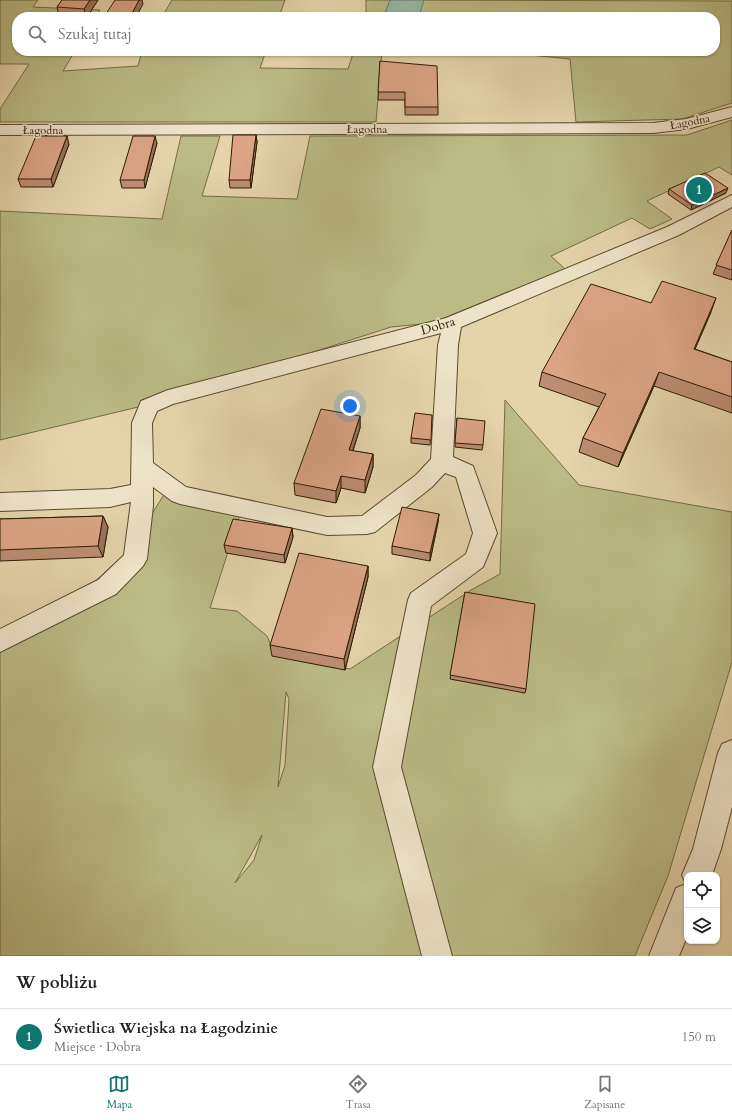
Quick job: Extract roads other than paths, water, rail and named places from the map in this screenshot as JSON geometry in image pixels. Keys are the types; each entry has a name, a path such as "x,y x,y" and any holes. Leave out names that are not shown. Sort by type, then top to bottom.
{"street":[{"name":"Łagodna","path":"0,130 653,128 687,124 732,112"},
{"name":"Dobra","path":"142,467 142,423 148,406 168,398 452,323 673,231 732,200"},
{"path":"142,467 180,495 327,526 367,525 424,481 442,462 448,345 452,323"},
{"path":"437,956 387,766 420,600 475,560 485,533 465,472 442,462"},
{"path":"0,641 107,587 135,560 142,491 142,467"},
{"path":"0,502 110,498 142,491"},
{"path":"698,872 707,849 732,753"},
{"path":"664,956 684,906"}],"place":[{"name":"Świetlica Wiejska na Łagodzinie","path":"699,190"}]}
